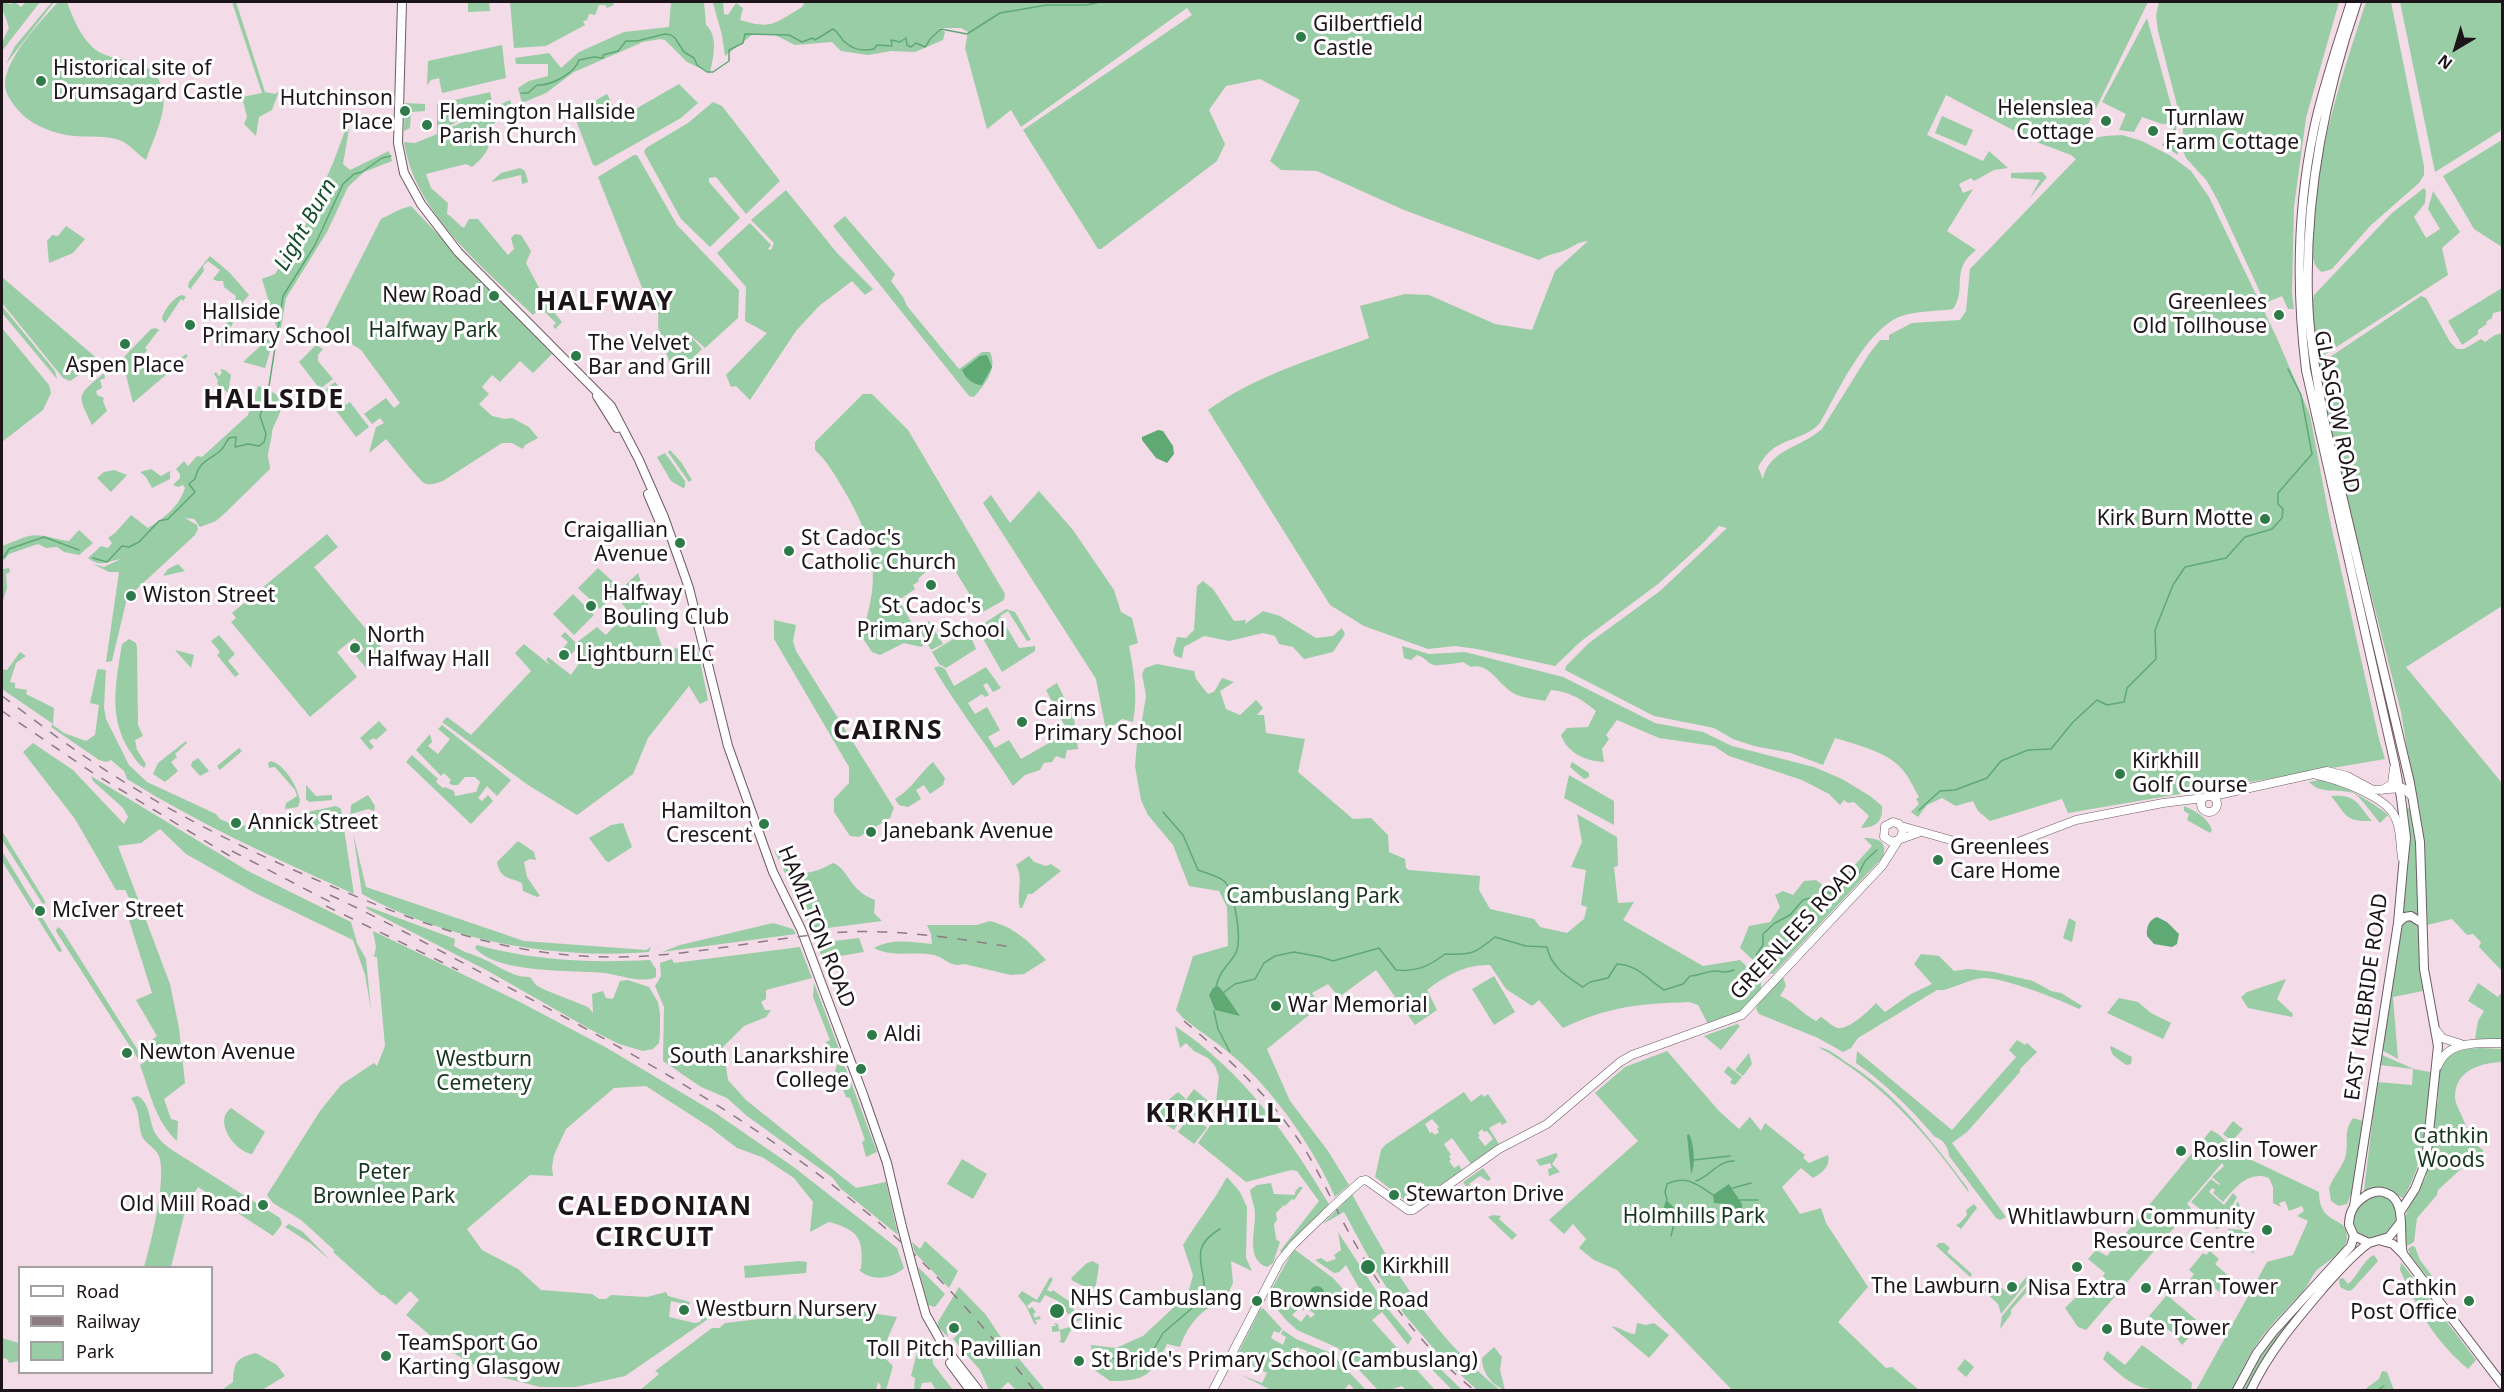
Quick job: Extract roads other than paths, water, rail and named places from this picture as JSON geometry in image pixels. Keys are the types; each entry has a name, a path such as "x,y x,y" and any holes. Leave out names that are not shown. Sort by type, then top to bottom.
{"main road":[{"name":"HAMILTON ROAD","path":"402,2 398,143 408,181 421,204 458,252 611,406 639,460 664,517 674,552 689,588 728,746 774,872 801,929 887,1163 928,1327 970,1390"},
{"name":"GLASGOW ROAD","path":"2350,2 2321,101 2308,159 2300,235 2299,308 2306,370 2395,765 2404,793"},
{"name":"GLASGOW ROAD","path":"2357,2 2329,94 2319,141 2310,203 2308,298 2314,361 2324,419 2398,738 2404,793"},
{"path":"2381,790 2392,784 2395,765"},
{"path":"1889,855 1888,841 1883,834 1884,826 1893,822 1919,832 1979,848 1997,850 2076,820 2163,803 2231,794 2327,771 2337,773 2373,790 2404,793"},
{"path":"2313,774 2342,782 2383,803 2395,818 2403,867"},
{"path":"2383,803 2395,802 2404,793"},
{"name":"EAST KILBRIDE ROAD","path":"2354,1206 2398,923 2406,838 2404,793"},
{"name":"EAST KILBRIDE ROAD","path":"2400,1212 2415,1190 2426,1161 2438,1046 2424,969 2420,842 2404,793"},
{"path":"2184,802 2211,812 2231,794"},
{"path":"2213,796 2217,800 2217,806"},
{"path":"2203,798 2201,804 2203,809"},
{"path":"1900,838 1901,826"},
{"path":"1888,841 1919,832"},
{"name":"GREENLEES ROAD","path":"1213,1390 1280,1261 1294,1244 1360,1181 1366,1180 1407,1210 1416,1209 1498,1149 1547,1124 1620,1062 1640,1052 1742,1015 1882,866 1900,838"},
{"path":"2398,923 2405,916 2418,918 2422,923"},
{"path":"2433,1017 2436,1030 2442,1038 2463,1045"},
{"path":"2436,1073 2445,1052 2463,1045 2502,1042"},
{"path":"2369,1243 2354,1236 2349,1225 2354,1206 2365,1196 2382,1191 2392,1195 2396,1200 2400,1212 2403,1254"},
{"path":"2251,1390 2257,1377 2296,1320 2339,1272 2369,1243 2389,1237 2400,1223"},
{"path":"2237,1390 2244,1374 2263,1346 2351,1246 2354,1236"},
{"path":"2382,1240 2393,1244 2403,1254 2502,1384"},
{"name":"HAMILTON ROAD","path":"926,1315 943,1345 978,1390"}],"waterway":[{"name":"Light Burn","path":"521,93 528,93 537,85 562,78 573,70 579,60 603,58 603,55 618,51 626,41 637,41 665,34 675,38 684,52 694,58 697,65 707,72 713,72 729,61 729,50 743,43 745,34 789,35 802,42 813,38 815,40 833,29 846,43 860,49 874,49 877,45 892,46 891,40 900,42 906,38 907,45 911,47 916,43 925,47 941,29 967,34 1000,13 1047,5 1087,5 1100,2"},
{"name":"Light Burn","path":"93,558 107,562 122,546 129,547 139,542 159,521 168,519 195,492 189,484 195,479 204,462 221,450 229,438 236,437 235,447 248,444 259,446 264,442 266,434 260,416 269,386 283,296 315,245 343,184 354,174 362,172 382,158 391,156"},
{"path":"1919,810 1940,791 1955,790 1987,778 2001,761 2028,750 2051,749 2073,722 2097,700 2107,705 2124,702 2127,688 2156,659 2155,630 2173,585 2185,567 2226,558 2245,537 2272,529 2282,518 2283,509 2278,504 2278,493 2312,454 2301,395 2288,369"},
{"name":"Light Burn","path":"4,557 9,549 44,537 79,550"},
{"path":"1163,812 1183,835 1198,870 1224,881 1231,894 1236,914 1238,944 1235,954 1220,975 1216,987"},
{"path":"1756,955 1763,945 1763,934 1775,923 1790,915 1803,900 1839,890 1859,873 1865,861 1877,850"},
{"path":"1223,993 1235,984 1255,979 1264,963 1275,956 1294,952 1333,961 1379,948 1396,970 1410,970 1427,965 1445,954 1472,952 1495,937 1526,946 1547,947 1556,966 1583,987 1590,982 1608,978 1617,964 1637,970 1664,990 1683,984 1690,976 1712,971 1734,970"},
{"path":"1214,1011 1218,1029 1230,1052"},
{"path":"1693,1160 1730,1156"},
{"path":"1696,1181 1724,1163 1734,1161"},
{"path":"1667,1200 1665,1192 1667,1184 1680,1180 1697,1184 1713,1195"},
{"path":"1733,1188 1751,1183"},
{"path":"1740,1200 1758,1200"},
{"path":"1671,1236 1674,1224"},
{"path":"1099,1355 1132,1363 1148,1359 1163,1333 1204,1298 1201,1252 1209,1236 1220,1229"},
{"path":"2378,1390 2384,1386"}],"railway":[{"path":"2,696 115,776 210,830 309,877 377,905 478,939 546,953 620,957 677,953 817,934 865,931 929,935 1012,947"},
{"path":"2,711 93,773 238,861"},
{"path":"232,851 336,905"},
{"path":"330,895 571,1020 664,1073 755,1130 842,1193 905,1245 982,1326 1034,1390"},
{"path":"326,906 458,970"},
{"path":"1184,1021 1237,1068 1284,1119 1310,1158 1352,1238 1391,1300 1421,1339 1474,1390"}],"place":[{"name":"Gilbertfield Castle","path":"1301,37"},
{"name":"Historical site of Drumsagard Castle","path":"41,81"},
{"name":"Hutchinson Place","path":"405,111"},
{"name":"Helenslea Cottage","path":"2106,121"},
{"name":"Flemington Hallside Parish Church","path":"427,125"},
{"name":"Turnlaw Farm Cottage","path":"2153,131"},
{"name":"New Road","path":"494,296"},
{"name":"Greenlees Old Tollhouse","path":"2279,315"},
{"name":"Hallside Primary School","path":"190,325"},
{"name":"Aspen Place","path":"125,344"},
{"name":"The Velvet Bar and Grill","path":"576,356"},
{"name":"Kirk Burn Motte","path":"2265,519"},
{"name":"Craigallian Avenue","path":"680,543"},
{"name":"St Cadoc's Catholic Church","path":"789,551"},
{"name":"St Cadoc's Primary School","path":"931,585"},
{"name":"Wiston Street","path":"131,596"},
{"name":"Halfway Bouling Club","path":"591,606"},
{"name":"North Halfway Hall","path":"355,648"},
{"name":"Lightburn ELC","path":"564,655"},
{"name":"Cairns Primary School","path":"1022,722"},
{"name":"Kirkhill Golf Course","path":"2120,774"},
{"name":"Annick Street","path":"236,823"},
{"name":"Hamilton Crescent","path":"764,824"},
{"name":"Janebank Avenue","path":"871,832"},
{"name":"Greenlees Care Home","path":"1938,860"},
{"name":"McIver Street","path":"40,911"},
{"name":"War Memorial","path":"1276,1006"},
{"name":"Aldi","path":"872,1035"},
{"name":"Newton Avenue","path":"127,1053"},
{"name":"South Lanarkshire College","path":"861,1069"},
{"name":"Roslin Tower","path":"2181,1151"},
{"name":"Stewarton Drive","path":"1394,1195"},
{"name":"Old Mill Road","path":"263,1205"},
{"name":"Whitlawburn Community Resource Centre","path":"2267,1230"},
{"name":"Kirkhill","path":"1368,1267"},
{"name":"Nisa Extra","path":"2077,1267"},
{"name":"The Lawburn","path":"2012,1287"},
{"name":"Arran Tower","path":"2146,1288"},
{"name":"Brownside Road","path":"1257,1301"},
{"name":"Cathkin Post Office","path":"2469,1301"},
{"name":"Westburn Nursery","path":"684,1310"},
{"name":"NHS Cambuslang Clinic","path":"1057,1311"},
{"name":"Toll Pitch Pavillian","path":"954,1328"},
{"name":"Bute Tower","path":"2107,1329"},
{"name":"TeamSport Go Karting Glasgow","path":"386,1356"},
{"name":"St Bride's Primary School (Cambuslang)","path":"1079,1361"}],"district":[{"name":"HALFWAY","path":"605,302"},
{"name":"HALLSIDE","path":"274,400"},
{"name":"CAIRNS","path":"888,731"},
{"name":"KIRKHILL","path":"1214,1114"},
{"name":"CALEDONIAN CIRCUIT","path":"655,1222"}],"park label":[{"name":"Halfway Park","path":"433,331"},
{"name":"Cambuslang Park","path":"1313,897"},
{"name":"Westburn Cemetery","path":"484,1072"},
{"name":"Cathkin Woods","path":"2451,1149"},
{"name":"Peter Brownlee Park","path":"384,1185"},
{"name":"Holmhills Park","path":"1694,1217"}]}
